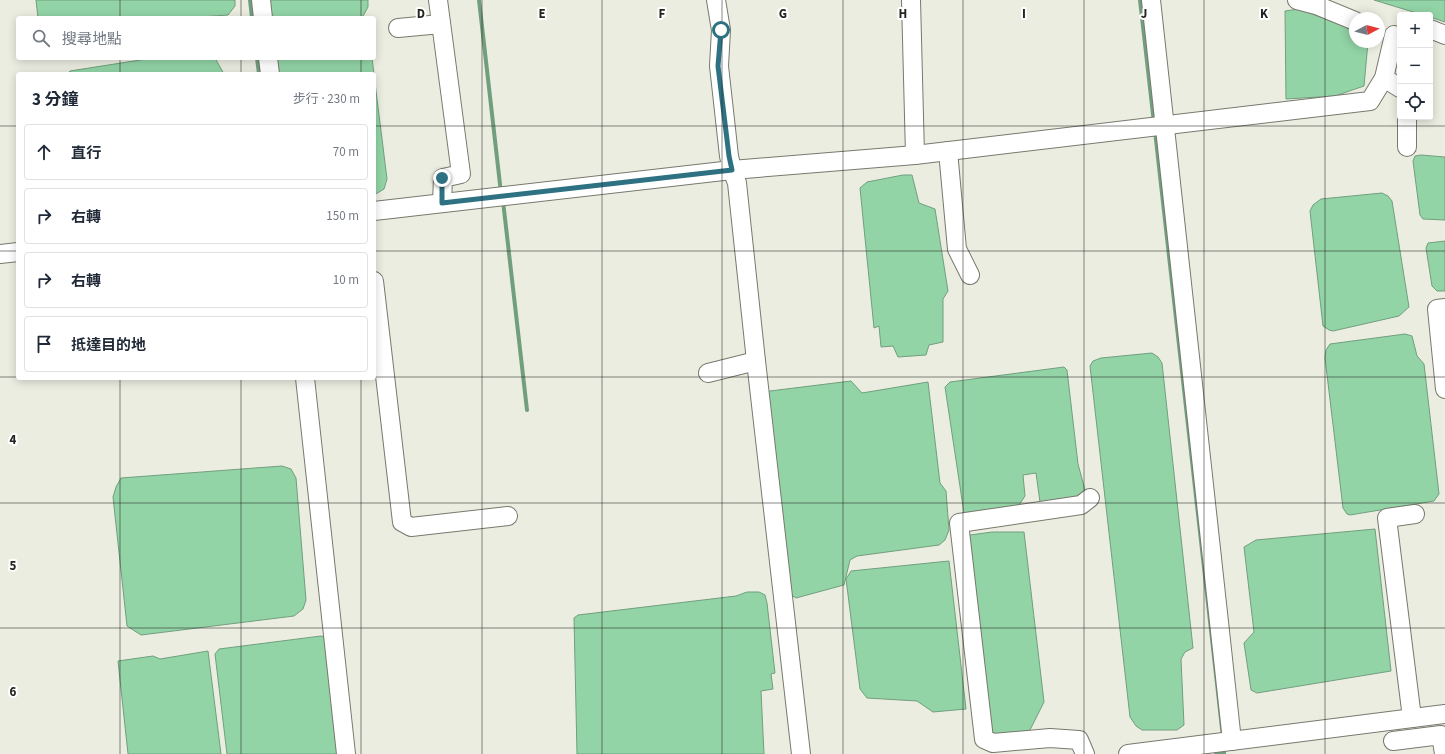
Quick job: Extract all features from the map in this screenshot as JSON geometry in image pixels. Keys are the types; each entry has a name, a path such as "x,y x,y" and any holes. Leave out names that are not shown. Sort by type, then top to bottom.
{"street":[{"path":"261,0 263,16"},
{"path":"438,0 461,174 442,178 442,203"},
{"path":"716,0 721,30 718,66 729,156 737,183 801,754"},
{"path":"911,0 915,154"},
{"path":"1150,0 1164,125 1244,745"},
{"path":"1297,0 1316,5 1349,18"},
{"path":"398,28 441,24"},
{"path":"376,211 732,170 948,151 1370,101 1384,78 1391,31"},
{"path":"1433,31 1445,35"},
{"path":"268,60 270,72"},
{"path":"1384,78 1397,86"},
{"path":"1407,120 1407,147"},
{"path":"948,151 957,249 970,276"},
{"path":"0,254 16,252"},
{"path":"376,298 402,522 411,527 508,516"},
{"path":"1445,308 1437,309 1445,389"},
{"path":"708,373 756,361"},
{"path":"305,380 346,754"},
{"path":"1085,754 1079,740 1050,738 993,743 984,739 959,523 1081,505 1090,498"},
{"path":"1412,718 1387,518 1415,514"},
{"path":"1128,754 1244,745 1445,714"},
{"path":"1393,741 1442,734 1444,754"}],"shaded area":[{"path":"36,0 235,0 235,6 228,15 38,16"},
{"path":"268,0 368,0 368,7 363,16 271,16"},
{"path":"1374,0 1445,0 1445,22 1433,18 1433,12 1413,12"},
{"path":"1299,9 1349,28 1349,48 1367,48 1364,86 1335,96 1286,99 1285,11"},
{"path":"140,60 216,60 223,72 69,72"},
{"path":"276,60 372,60 374,72 277,72"},
{"path":"376,91 387,179 384,189 376,194"},
{"path":"1415,156 1445,157 1445,220 1423,219 1420,215 1413,161"},
{"path":"903,175 912,175 919,203 935,209 948,291 943,299 943,342 929,345 926,355 898,357 893,346 881,347 879,326 874,328 860,188 867,182"},
{"path":"1382,193 1388,196 1392,201 1409,307 1399,316 1333,331 1329,330 1323,326 1310,211 1313,205 1321,199"},
{"path":"1445,241 1445,291 1437,291 1432,286 1426,248 1428,243"},
{"path":"1405,334 1412,336 1417,356 1424,364 1439,494 1434,501 1350,515 1347,514 1343,508 1325,358 1326,350 1330,344"},
{"path":"1152,353 1158,357 1162,363 1193,648 1185,652 1181,659 1184,725 1177,730 1142,730 1136,726 1130,717 1090,366 1093,361 1101,358"},
{"path":"1064,367 1067,370 1078,464 1085,490 1081,496 1040,502 1036,473 1023,475 1025,496 1019,505 964,513 945,387 950,382"},
{"path":"851,381 862,393 928,382 940,483 946,491 949,530 945,540 939,545 857,556 850,560 844,585 796,598 785,591 766,394 770,391"},
{"path":"282,466 291,469 296,478 306,600 303,609 294,616 141,635 127,626 113,497 121,478"},
{"path":"1375,529 1391,671 1257,693 1251,690 1244,643 1254,632 1244,547 1256,540"},
{"path":"992,532 1024,532 1044,702 1030,730 988,740 963,536"},
{"path":"949,561 966,709 933,712 917,701 867,698 860,689 846,579 851,571"},
{"path":"747,592 759,592 765,595 775,673 771,674 773,689 761,691 764,754 577,754 574,618 578,615 736,596"},
{"path":"321,636 325,637 339,754 227,754 215,654 219,649"},
{"path":"208,651 221,754 128,754 118,661 153,656 160,659"}],"waterway":[{"path":"250,0 252,16"},
{"path":"479,0 501,193"},
{"path":"1140,0 1154,123"},
{"path":"257,60 259,72"},
{"path":"1155,131 1223,737"},
{"path":"503,201 527,410"},
{"path":"1216,754 1224,753 1223,746"}],"route":[{"path":"442,178 442,203 732,170 718,66 721,30"}]}
